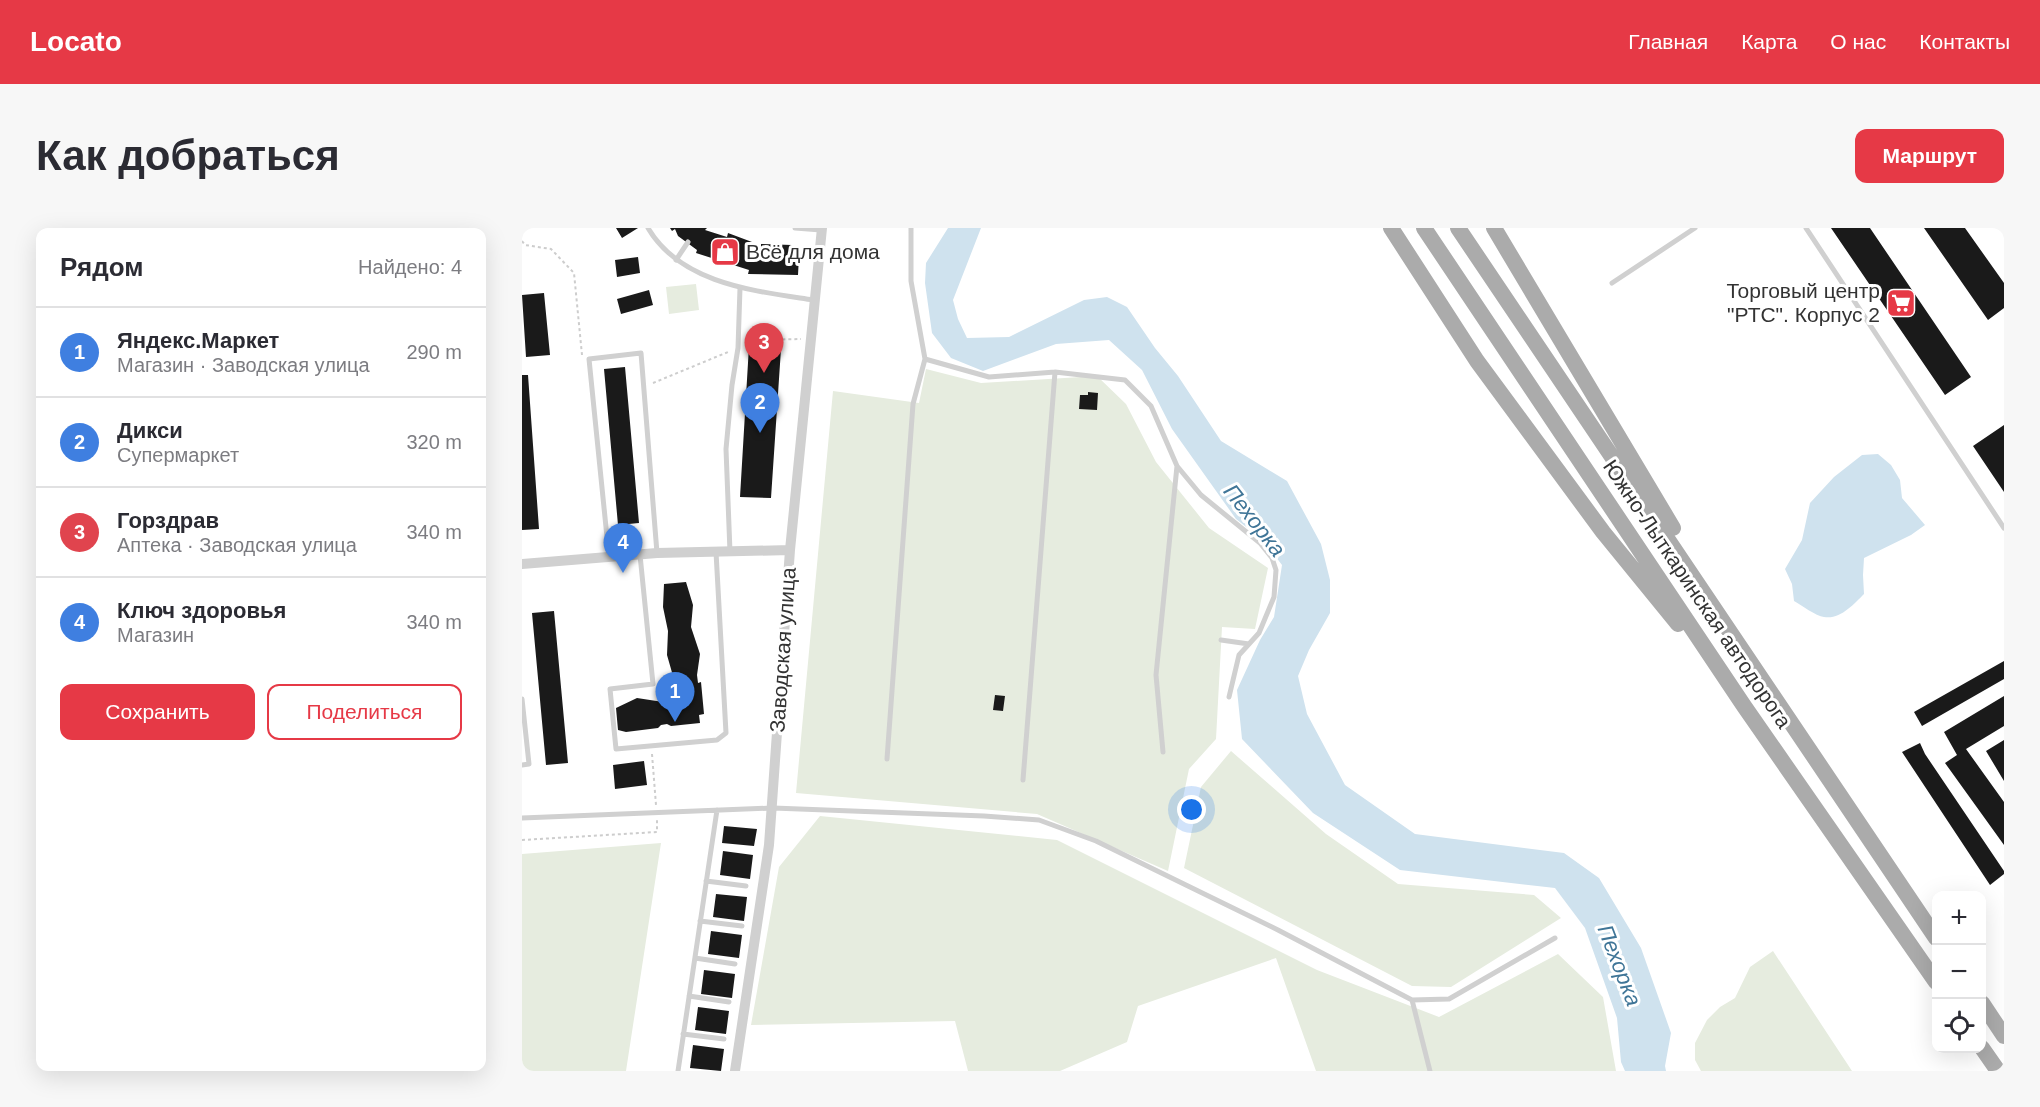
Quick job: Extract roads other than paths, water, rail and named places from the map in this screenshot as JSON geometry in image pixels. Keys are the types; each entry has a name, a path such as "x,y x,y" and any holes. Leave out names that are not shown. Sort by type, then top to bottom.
{"main road":[{"path":"1391,228 1478,361 1596,522 1744,706"},
{"name":"Южно-Лыткаринская автодорога","path":"1424,228 1744,706 1932,976"},
{"name":"Южно-Лыткаринская автодорога","path":"1458,228 1932,932"},
{"path":"1494,228 1769,688"},
{"path":"1986,1009 2004,1036"},
{"path":"1985,1053 1998,1071"}],"street":[{"name":"Заводская улица","path":"735,1071 773,808 790,550 821,229"},
{"path":"522,564 657,554 790,550"}],"lane":[{"path":"648,228 676,261 707,276 740,288 813,300"},
{"path":"795,228 821,229"},
{"path":"887,759 913,404 925,359 911,281 911,228"},
{"path":"1612,283 1695,228"},
{"path":"1806,228 2004,528"},
{"path":"676,261 688,242"},
{"path":"730,552 726,449 738,348 740,288"},
{"path":"609,557 589,359 641,354 657,554"},
{"path":"925,359 989,377 1055,372 1125,380 1151,406 1177,466 1201,495 1260,543 1272,558 1276,570 1274,597 1259,633 1239,655 1229,697"},
{"path":"1023,780 1055,372"},
{"path":"1163,752 1156,675 1177,466"},
{"path":"640,555 653,684 610,689 616,749 717,740 726,733 716,552"},
{"path":"1221,640 1249,644"},
{"path":"522,699 529,764 522,765"},
{"path":"522,818 773,808 1039,820 1096,841 1278,930 1412,1000 1449,999 1555,938"},
{"path":"678,1071 717,810"},
{"path":"706,881 746,886"},
{"path":"700,921 742,926"},
{"path":"695,958 735,963"},
{"path":"689,996 729,1002"},
{"path":"1412,1000 1430,1071"},
{"path":"684,1034 724,1040"}],"water":[{"name":"Пехорка","path":"948,228 981,228 953,300 958,319 967,338 1009,337 1084,300 1107,297 1127,307 1155,348 1178,376 1221,441 1287,481 1321,544 1330,580 1330,613 1309,650 1298,676 1307,714 1345,785 1415,834 1564,853 1599,878 1641,948 1671,1033 1666,1071 1625,1071 1621,1062 1617,1018 1585,928 1555,888 1400,870 1313,813 1242,739 1237,690 1260,640 1274,617 1282,565 1263,540 1236,519 1172,429 1142,370 1109,340 1056,344 983,371 951,358 932,333 925,283 926,263"},
{"path":"1878,454 1891,465 1900,480 1902,498 1925,525 1911,535 1864,558 1864,594 1841,614 1830,617 1813,613 1794,601 1792,584 1785,569 1802,540 1810,503 1834,477 1862,455"}],"place":[{"name":"Всё для дома","path":"725,252"},
{"name":"Торговый центр \"РТС\". Корпус 2","path":"1901,303"},
{"name":"Горздрав","path":"764,373"},
{"name":"Дикси","path":"760,433"},
{"name":"Ключ здоровья","path":"623,573"},
{"name":"Яндекс.Маркет","path":"675,722"}]}
